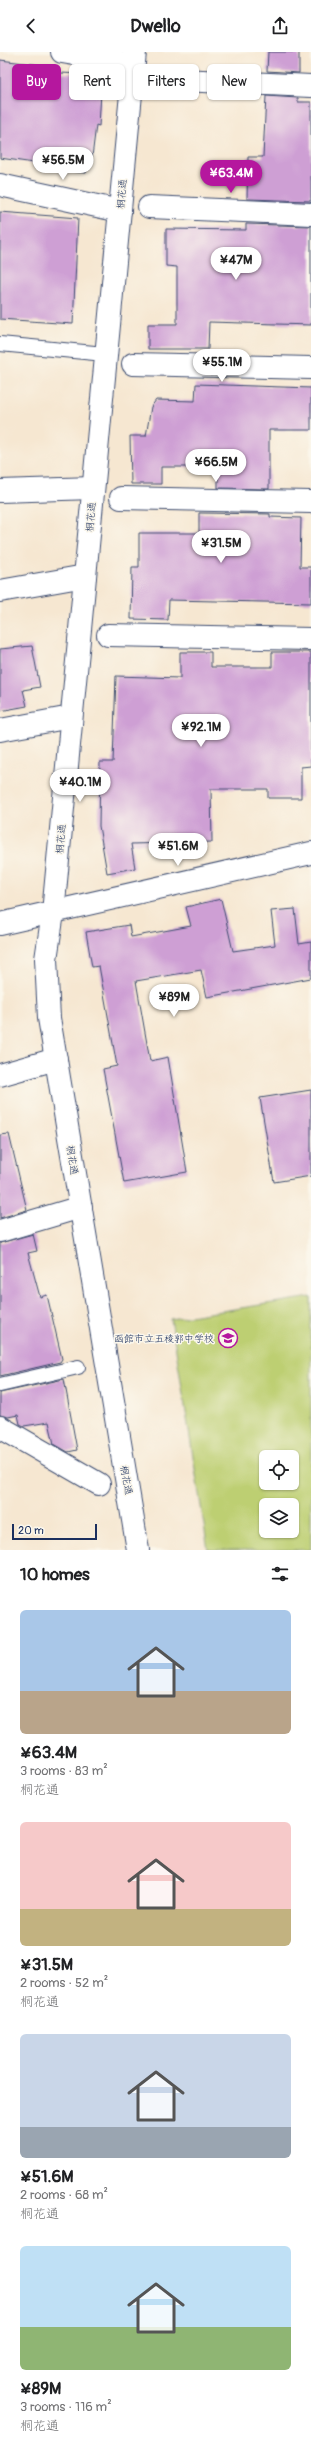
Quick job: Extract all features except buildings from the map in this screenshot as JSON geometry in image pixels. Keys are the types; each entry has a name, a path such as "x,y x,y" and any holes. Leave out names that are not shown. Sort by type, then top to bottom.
{"street":[{"path":"62,52 134,58"},
{"name":"桐花通","path":"134,58 53,913 46,959 49,1018 138,1550"},
{"path":"199,81 311,86"},
{"path":"0,185 120,211"},
{"path":"148,207 311,214"},
{"path":"133,364 311,368"},
{"path":"0,491 93,488"},
{"path":"121,498 311,502"},
{"path":"0,591 85,576"},
{"path":"108,635 311,639"},
{"path":"0,730 71,717"},
{"path":"0,924 311,853"},
{"path":"0,1075 56,1059"},
{"path":"0,1231 81,1207"},
{"path":"0,1427 99,1484"}],"lane":[{"path":"0,344 105,354"},
{"path":"0,1385 78,1367"}],"green space":[{"path":"311,1297 311,1550 208,1550 171,1319"}],"place":[{"name":"函館市立五稜郭中学校","path":"228,1338"}]}
